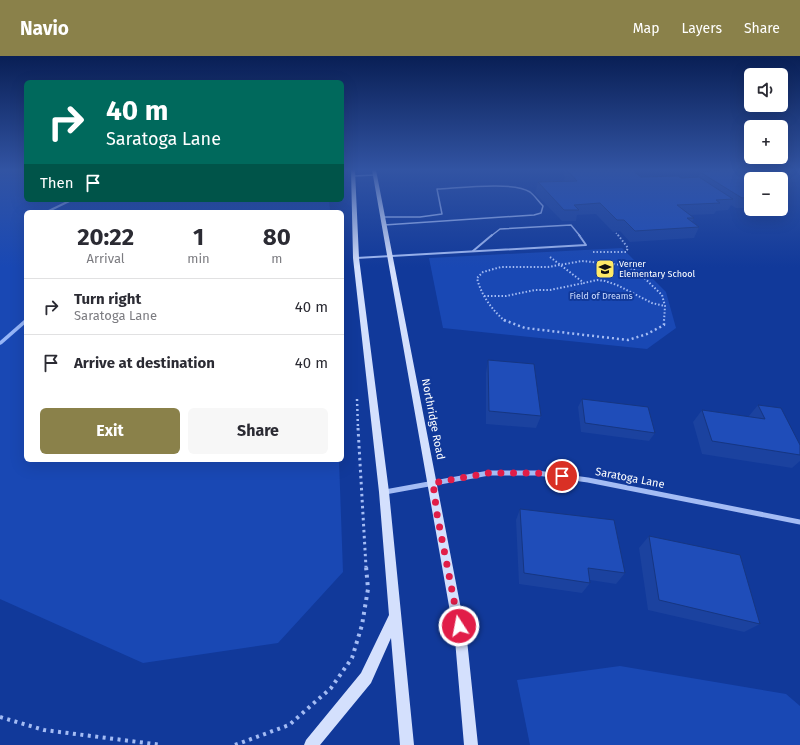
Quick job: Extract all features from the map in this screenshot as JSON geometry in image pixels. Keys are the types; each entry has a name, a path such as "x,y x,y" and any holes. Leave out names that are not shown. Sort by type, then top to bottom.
{"main road":[{"path":"354,202 356,258 384,492 407,745"},
{"name":"Northridge Road","path":"380,202 461,640 471,745"},
{"path":"311,745 366,678 395,615"}],"street":[{"name":"Saratoga Lane","path":"384,492 489,473 537,473 588,480 800,522"}],"lane":[{"path":"440,202 445,220"},
{"path":"383,221 445,220 534,215 541,213 542,206 539,202"},
{"path":"383,221 442,214"},
{"path":"356,258 586,245 571,225 500,228 473,251"}],"path":[{"path":"587,252 626,252 628,248 616,233"},
{"path":"552,255 547,255 584,283"},
{"path":"582,262 623,265 637,271 662,295 665,306 664,325 647,334 628,340 525,328 506,321 494,312 484,296 477,278 482,272 491,269 510,266 550,267 559,264 582,262"},
{"path":"484,296 506,296 535,290 550,290 597,280 617,285 652,303 665,306"},
{"path":"235,745 289,725 331,688 352,658 362,625 368,589 364,548 357,391"},
{"path":"0,717 44,730 162,745"}],"green space":[{"path":"0,202 329,202 330,210 24,210 24,462 339,462 343,572 278,643 143,663 0,599"},
{"name":"Field of Dreams","path":"622,248 666,292 676,328 647,349 443,328 429,258"},
{"path":"620,666 786,694 800,706 800,745 530,745 517,680"}],"building":[{"path":"557,202 720,203 677,205 694,218 687,218 699,227 635,231 624,220 617,220 600,203 574,205 579,210 564,210"},
{"path":"488,360 534,364 541,416 489,411"},
{"path":"582,399 648,407 655,433 585,423"},
{"path":"758,405 781,408 800,445 800,455 712,441 702,410 765,419"},
{"path":"520,509 614,520 625,573 588,568 590,583 524,573"},
{"path":"649,536 740,555 760,624 659,600"}],"waterway":[{"path":"50,210 67,202"},
{"path":"0,343 24,323"}],"place":[{"name":"Verner Elementary School","path":"605,269"}],"route":[{"path":"459,626 437,514 433,483 489,473 537,473 562,476"}]}
